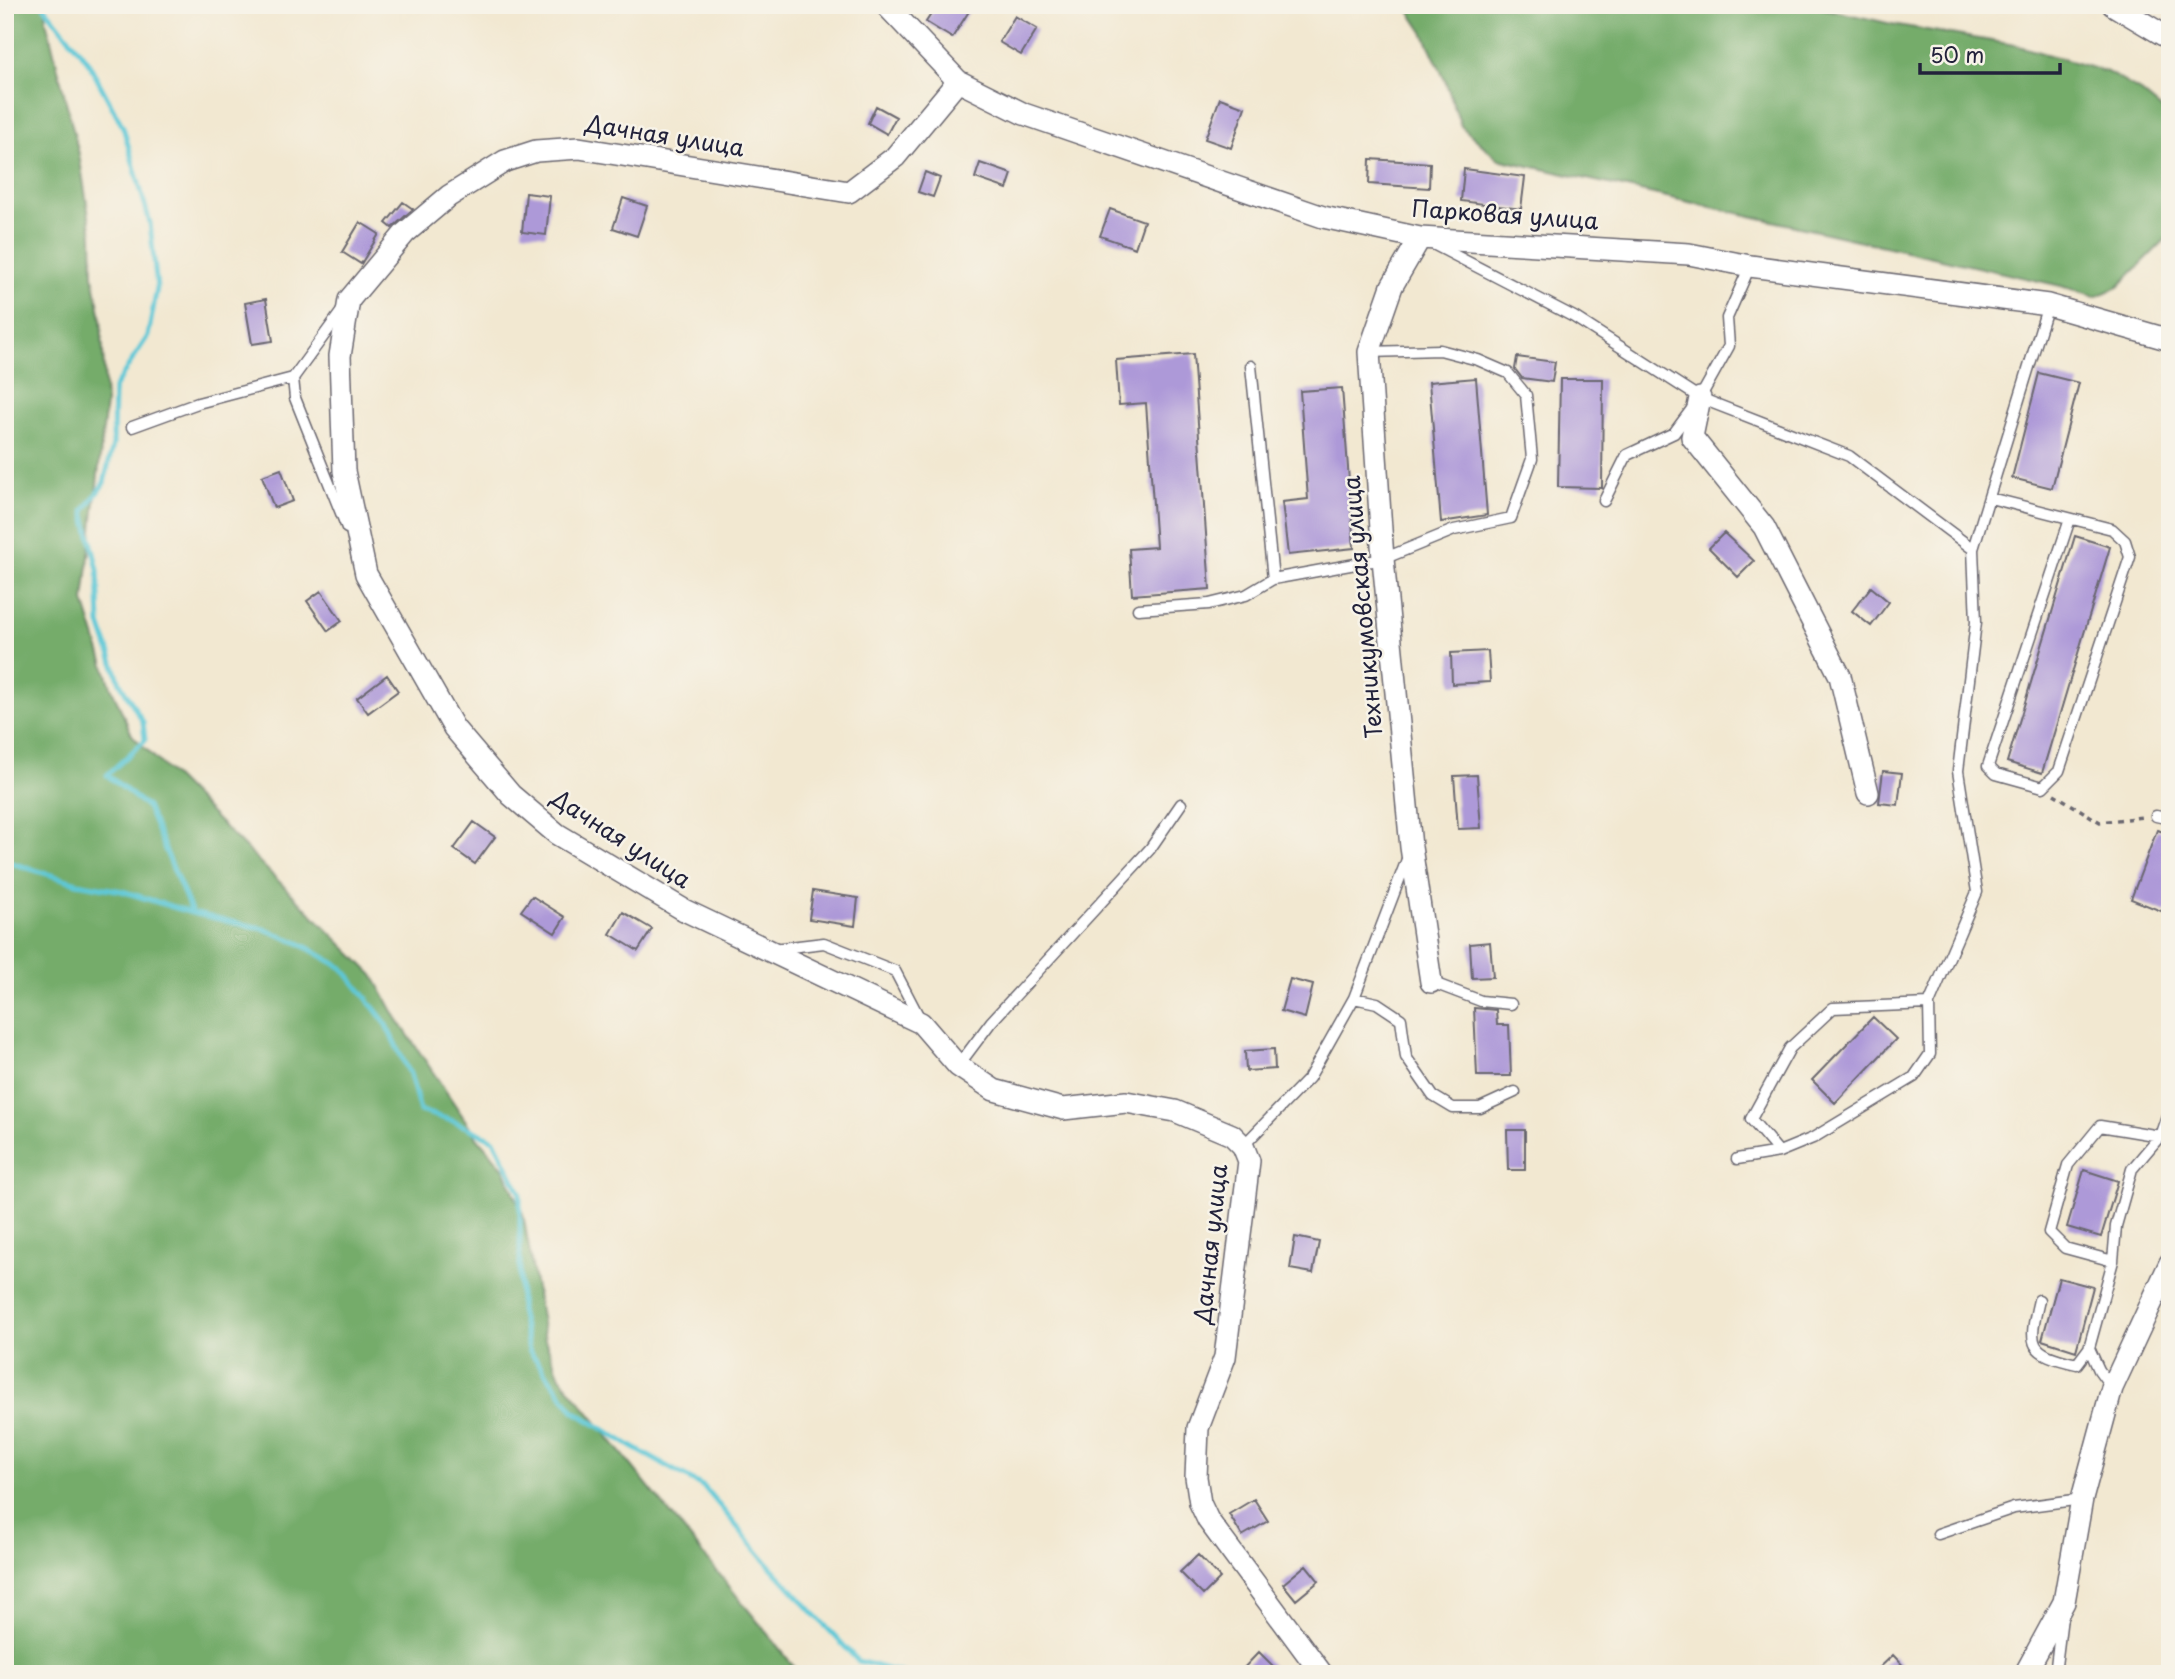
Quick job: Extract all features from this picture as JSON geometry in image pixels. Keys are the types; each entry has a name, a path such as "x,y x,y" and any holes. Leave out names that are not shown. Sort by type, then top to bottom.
{"street":[{"name":"Парковая улица","path":"886,5 958,81 1024,114 1324,216 1420,238 1689,254 1749,266 2048,305 2170,340"},
{"path":"2113,5 2170,39"},
{"name":"Дачная улица","path":"958,81 895,157 849,192 579,148 536,151 505,161 449,195 405,233 349,300 340,356 344,471 366,574 454,728 511,795 569,841 684,910 922,1023 958,1066 994,1090 1063,1110 1126,1102 1175,1111 1232,1135 1243,1146 1249,1161 1225,1357 1198,1429 1196,1477 1200,1503 1208,1520 1322,1674"},
{"name":"Техникумовская улица","path":"1420,238 1392,286 1369,352 1383,559 1411,847 1431,982"},
{"path":"1700,398 1692,437 1764,527 1840,676 1868,793"},
{"path":"2025,1674 2064,1602 2082,1499 2112,1388 2170,1263"}],"lane":[{"path":"1420,238 1574,317 1700,398 1849,456 1973,549"},
{"path":"1604,501 1627,455 1674,433 1700,398 1729,346 1727,318 1749,266"},
{"path":"132,427 198,403 293,379 349,300"},
{"path":"1737,1158 1779,1152 1813,1138 1914,1077 1930,1054 1929,1004 1977,892 1958,771 1976,622 1973,549 2048,305"},
{"path":"1138,609 1209,604 1246,595 1273,579 1383,559 1454,530 1511,518 1532,459 1526,395 1508,373 1478,360 1440,350 1369,352"},
{"path":"1251,366 1273,579"},
{"path":"293,379 295,398 366,574"},
{"path":"1990,498 2112,529 2125,541 2130,557 2059,771 2043,787 1996,774 1988,766 2070,519"},
{"path":"958,1066 991,1022 1150,849 1181,804"},
{"path":"2156,816 2170,819"},
{"path":"1243,1146 1309,1077 1354,998 1411,847"},
{"path":"767,950 824,943 895,971 922,1023"},
{"path":"1431,982 1481,1001 1511,1004"},
{"path":"1354,998 1377,1003 1401,1019 1406,1057 1433,1096 1453,1108 1480,1108 1515,1092"},
{"path":"1779,1152 1751,1119 1790,1048 1833,1008 1929,1004"},
{"path":"2039,1300 2031,1333 2038,1349 2054,1359 2077,1364 2089,1348 2113,1261 2116,1226 2132,1169 2160,1136 2170,1107"},
{"path":"2113,1261 2064,1248 2049,1233 2068,1165 2100,1126 2160,1136"},
{"path":"2089,1348 2099,1370 2112,1388"},
{"path":"1938,1534 2014,1508 2082,1499"},
{"path":"2055,1674 2064,1602"}],"path":[{"path":"2043,787 2100,822 2156,816"}],"green space":[{"path":"5,5 46,5 46,20 79,154 92,235 93,276 101,318 106,403 84,601 111,687 132,735 373,975 396,1017 476,1136 504,1169 523,1214 545,1340 560,1377 800,1674 5,1674"},
{"path":"1405,5 1809,5 1892,24 2015,45 2107,72 2140,91 2170,116 2170,235 2118,287 2095,297 2061,286 1498,159 1461,126 1445,80 1423,32"}],"building":[{"path":"937,5 973,5 952,38 926,22"},
{"path":"1015,16 1037,29 1021,55 999,42"},
{"path":"1220,98 1245,107 1231,148 1205,139"},
{"path":"876,106 896,117 887,134 868,123"},
{"path":"1370,159 1430,163 1429,188 1369,184"},
{"path":"980,163 1012,174 1007,189 975,178"},
{"path":"1464,169 1525,177 1521,209 1461,201"},
{"path":"925,172 940,178 933,197 918,192"},
{"path":"526,193 550,196 546,235 522,232"},
{"path":"623,198 647,206 637,236 613,228"},
{"path":"403,202 413,209 392,228 386,223"},
{"path":"1110,209 1144,221 1135,248 1100,236"},
{"path":"360,222 379,234 361,264 342,252"},
{"path":"266,299 273,341 252,344 245,303"},
{"path":"1193,354 1210,589 1132,595 1129,549 1156,547 1146,403 1119,405 1116,360"},
{"path":"1517,357 1555,362 1552,382 1522,378 1515,369"},
{"path":"2039,373 2079,383 2052,488 2012,478"},
{"path":"1476,378 1487,515 1441,522 1429,382"},
{"path":"1560,379 1603,379 1602,488 1558,487"},
{"path":"1342,388 1354,548 1288,555 1282,502 1308,499 1300,391"},
{"path":"281,469 293,501 274,508 262,476"},
{"path":"1724,533 1754,561 1738,577 1709,548"},
{"path":"2075,536 2110,547 2042,773 2007,762"},
{"path":"1871,587 1889,602 1871,626 1852,611"},
{"path":"321,591 342,621 328,631 307,601"},
{"path":"1488,651 1490,682 1452,684 1451,653"},
{"path":"387,675 398,691 368,713 357,698"},
{"path":"1883,771 1902,773 1898,805 1879,803"},
{"path":"1477,775 1481,828 1458,829 1454,776"},
{"path":"474,822 495,837 475,864 454,849"},
{"path":"2157,830 2170,834 2170,902 2166,913 2131,899"},
{"path":"813,891 858,898 855,926 809,919"},
{"path":"532,896 565,917 555,933 521,911"},
{"path":"623,912 652,929 638,951 610,934"},
{"path":"1490,942 1493,977 1472,978 1470,944"},
{"path":"1290,979 1313,985 1305,1018 1281,1011"},
{"path":"1474,1008 1496,1010 1497,1025 1509,1025 1511,1076 1477,1076"},
{"path":"1873,1017 1896,1039 1835,1103 1812,1080"},
{"path":"1274,1049 1275,1069 1246,1071 1245,1051"},
{"path":"1507,1130 1525,1130 1525,1170 1508,1170"},
{"path":"2084,1170 2118,1181 2101,1237 2067,1227"},
{"path":"1295,1237 1319,1242 1313,1273 1290,1269"},
{"path":"2059,1278 2093,1287 2076,1351 2042,1340"},
{"path":"1254,1499 1268,1521 1242,1536 1229,1514"},
{"path":"1198,1555 1220,1578 1203,1595 1180,1572"},
{"path":"1306,1565 1319,1581 1296,1600 1283,1584"},
{"path":"1259,1652 1281,1674 1238,1674"},
{"path":"1893,1655 1911,1674 1873,1674"}],"waterway":[{"path":"43,5 88,62 123,127 150,223 157,288 148,336 114,388 113,445 104,483 84,511 98,570 100,624 120,683 143,722 145,740 107,775 147,807 192,913 264,929 299,943 343,968 384,1021 410,1074 420,1111 453,1121 494,1140 520,1192 520,1310 529,1350 574,1411 704,1487 768,1564 858,1661 906,1674"},
{"path":"5,861 77,883 122,891 192,913"}]}
